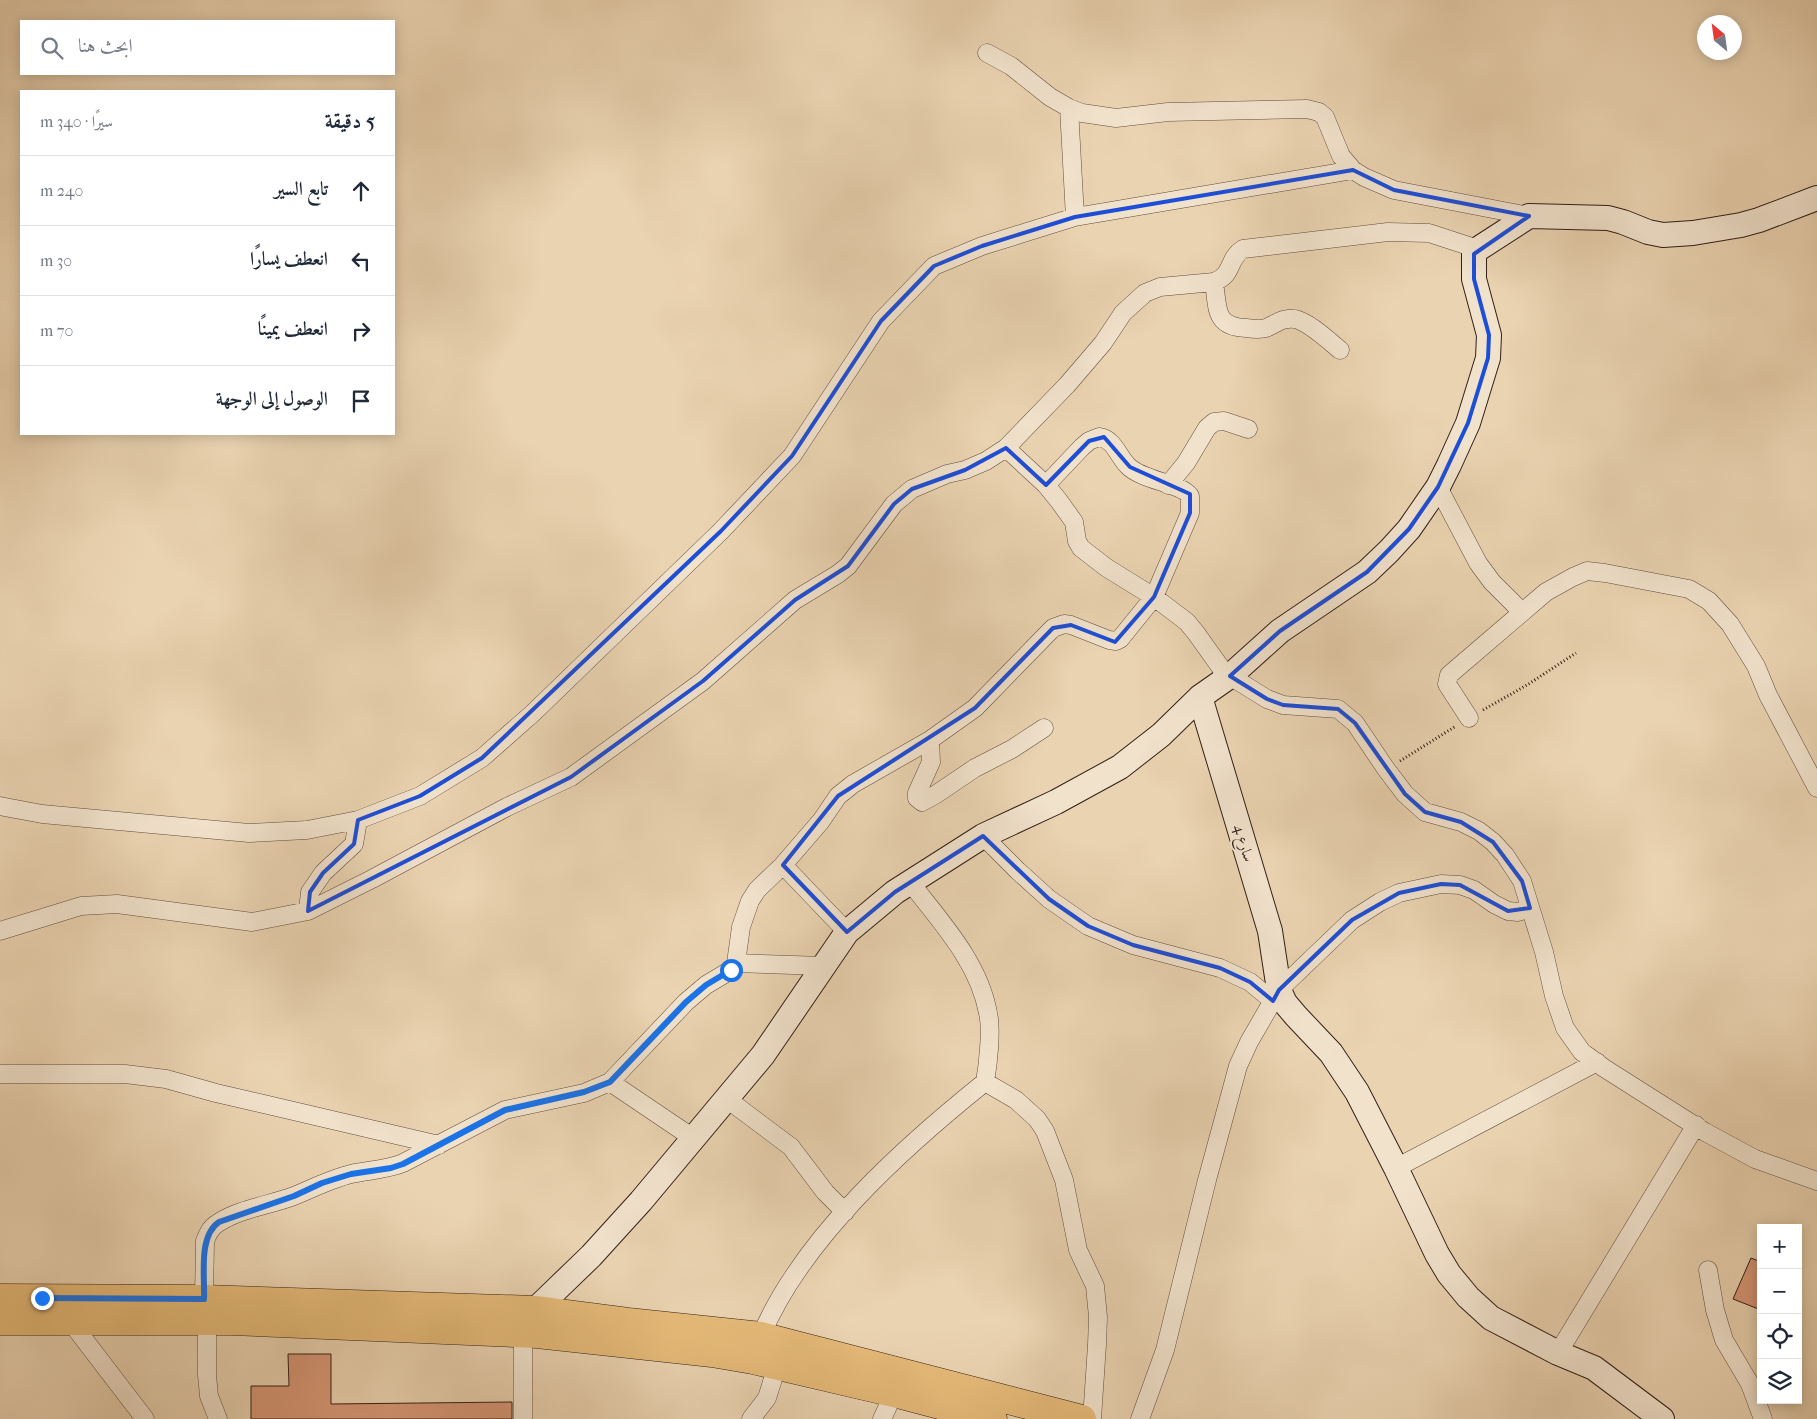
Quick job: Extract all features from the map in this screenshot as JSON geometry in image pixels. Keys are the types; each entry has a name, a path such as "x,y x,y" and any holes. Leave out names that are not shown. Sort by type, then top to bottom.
{"main road":[{"path":"529,1321 642,1201 763,1055 847,932 881,903 910,882 983,836 1056,802 1120,767 1161,735 1200,697 1230,676 1280,631 1367,572 1389,551 1408,529 1438,487 1468,423 1488,358 1489,335 1474,279 1474,254 1478,249 1530,216 1608,218 1648,232 1663,235 1693,233 1750,223 1817,198"},
{"name":"سارع 4","path":"1200,697 1270,932 1276,995"},
{"path":"1276,995 1331,1053 1357,1092 1437,1254 1449,1274 1468,1297 1491,1318 1558,1353 1594,1368 1653,1417"},
{"path":"0,1298 206,1310 529,1321 628,1322 761,1336 1082,1419"},
{"path":"0,1321 70,1321 206,1310"},
{"path":"529,1321 777,1366 894,1393 983,1418"}],"street":[{"path":"988,53 1011,66 1050,97 1082,113 1116,118 1168,112 1307,109 1319,112 1325,117 1341,156 1353,170 1364,177 1394,190 1530,216"},
{"path":"1069,108 1075,217"},
{"path":"0,806 42,814 249,833 307,830 358,820 420,796 482,758 532,713 722,531 792,456 881,321 934,266 982,246 1075,217 1353,170"},
{"path":"0,931 81,906 98,904 117,904 252,922 308,911 507,807 554,786 576,773 703,681 795,600 848,566 894,504 912,489 947,474 965,470 986,461 1006,448 1067,385 1103,343 1123,313 1145,294 1160,287 1214,282 1227,275 1234,257 1243,250 1388,232 1430,233 1478,249"},
{"path":"1214,282 1219,316 1234,328 1260,329 1283,320 1296,319 1340,350"},
{"path":"1168,486 1186,463 1207,428 1214,422 1224,420 1248,429"},
{"path":"218,1419 210,1396 207,1376 205,1241 210,1229 219,1222 294,1196 322,1183 351,1174 391,1168 403,1164 505,1110 584,1092 610,1082 686,1002 706,985 731,970 736,963 741,927 750,901 762,884 783,866 821,821 838,796 853,784 930,740 975,708 1053,628 1064,624 1071,625 1110,640 1116,641 1120,639 1154,597 1187,522 1191,505 1190,496 1181,489 1168,486 1139,473 1130,467 1109,440 1099,437 1089,441 1082,447 1046,485"},
{"path":"1006,448 1046,485 1069,514 1074,522 1077,541 1081,548 1106,568 1154,597 1187,622 1221,668 1230,676 1266,699 1283,705 1338,709 1355,723 1405,794 1425,812 1461,822 1480,831 1493,842 1505,855 1522,881 1544,952 1554,996 1565,1028 1582,1052 1696,1125 1755,1159 1817,1181"},
{"path":"1438,487 1478,564 1492,582 1522,612"},
{"path":"1469,718 1447,684 1449,675 1546,592 1573,576 1587,571 1605,573 1689,589 1709,601 1730,624 1756,666 1768,695 1817,788"},
{"path":"930,740 931,762 917,793 917,798 922,802 935,796 975,768 1012,749 1044,728"},
{"path":"308,911 310,892 323,873 354,844 358,820"},
{"path":"983,836 1049,899 1088,926 1134,945 1220,968 1276,995"},
{"path":"783,866 847,932"},
{"path":"761,1336 767,1321 795,1272 845,1212 905,1150 985,1082 988,1063 989,1014 984,996 973,970 962,951 910,882"},
{"path":"1140,1419 1165,1350 1207,1180 1238,1066 1249,1042 1276,995 1352,920 1398,893 1441,884 1460,886 1474,890 1508,911 1518,912 1530,908"},
{"path":"736,963 824,966"},
{"path":"1396,1168 1597,1062"},
{"path":"0,1074 125,1074 166,1079 216,1093 439,1145"},
{"path":"610,1082 693,1138"},
{"path":"985,1082 1016,1100 1037,1118 1064,1180 1078,1250 1095,1286 1098,1317 1092,1419"},
{"path":"727,1099 791,1147 825,1192 845,1212"},
{"path":"1558,1353 1696,1125"},
{"path":"1708,1270 1724,1340 1750,1384 1763,1419"},
{"path":"70,1321 145,1419"},
{"path":"523,1419 529,1321"},
{"path":"751,1419 767,1398 777,1366"},
{"path":"882,1419 894,1393"}],"highlighted area":[{"path":"1353,170 1394,190 1529,216 1474,254 1474,279 1489,335 1488,358 1468,423 1438,487 1409,529 1367,572 1280,631 1230,676 1267,699 1283,705 1338,709 1355,723 1405,794 1425,812 1461,822 1493,842 1522,881 1530,908 1508,911 1460,885 1441,884 1399,893 1352,920 1279,990 1273,1001 1250,982 1220,968 1133,945 1088,926 1049,899 983,836 895,892 847,932 783,865 838,796 975,708 1053,628 1071,625 1115,642 1154,597 1190,513 1190,494 1130,467 1104,437 1089,441 1046,485 1006,448 965,470 912,489 894,504 848,566 795,600 703,681 571,777 308,911 310,892 323,873 354,844 358,820 420,796 482,758 721,531 792,456 881,321 934,266 982,246 1075,217"}],"building":[{"path":"1751,1258 1757,1260 1757,1308 1733,1299"},
{"path":"288,1354 331,1354 331,1404 512,1402 512,1419 251,1419 251,1386 289,1386"}],"route":[{"path":"42,1298 204,1299 205,1241 207,1234 214,1225 227,1218 294,1196 322,1183 351,1174 391,1168 403,1164 505,1110 544,1103 584,1092 610,1082 686,1002 706,985 731,970"}]}
